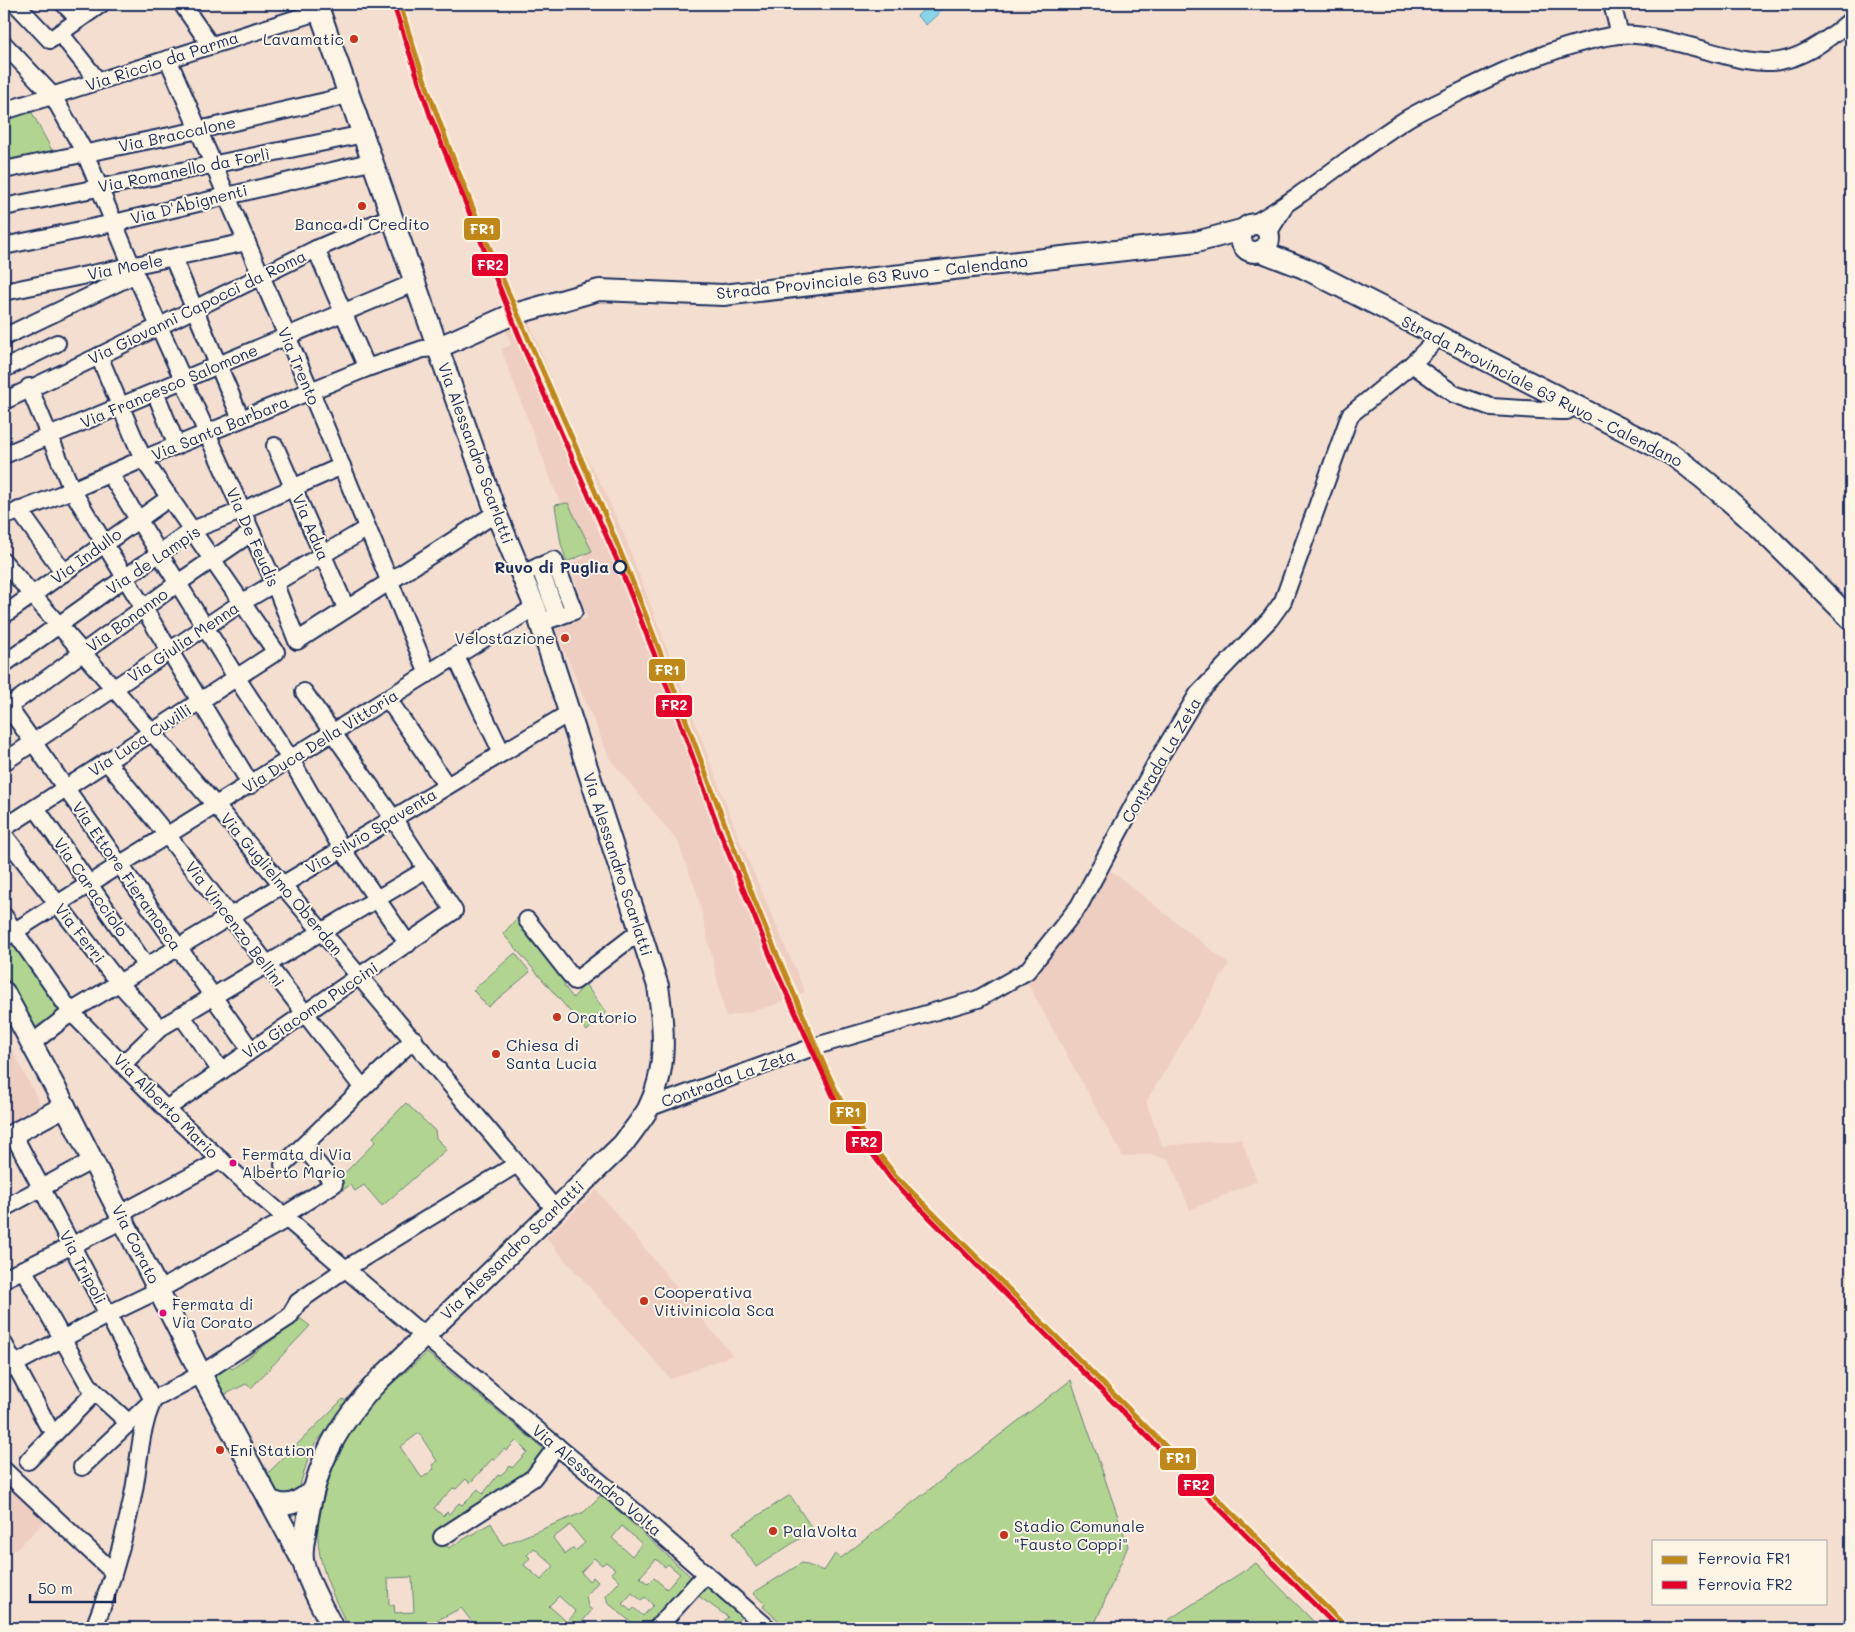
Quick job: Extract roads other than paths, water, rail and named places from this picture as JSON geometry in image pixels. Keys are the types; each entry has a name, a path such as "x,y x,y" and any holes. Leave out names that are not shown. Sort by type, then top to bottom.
{"main road":[{"name":"Via Alessandro Scarlatti","path":"319,7 496,513 530,570 569,713 658,986 664,1030 661,1067 648,1108 623,1144 423,1336 345,1418 329,1444 312,1492 303,1547 304,1564 332,1628"},
{"name":"Strada Provinciale 63 Ruvo - Calendano","path":"438,348 511,316 599,290 723,294 1196,242 1257,238 1304,268 1671,454 1703,477 1851,619"},
{"name":"Via Corato","path":"4,992 93,1160 201,1374 304,1564"},
{"path":"8,1137 65,1106"},
{"path":"269,1500 286,1506 295,1504 312,1492"}],"street":[{"path":"16,4 50,40 100,4"},
{"path":"64,4 79,19"},
{"path":"182,4 211,46"},
{"path":"1612,4 1620,35"},
{"name":"Via Riccio da Parma","path":"4,111 211,46 319,7"},
{"path":"1257,238 1284,207 1406,119 1504,70 1568,48 1620,35 1658,38 1737,60 1762,63 1786,61 1807,52 1834,35 1851,20"},
{"path":"60,33 98,82"},
{"name":"Via De Feudis","path":"4,44 53,96 85,153 133,269 274,582 297,641 346,608"},
{"name":"Via Trento","path":"168,59 311,392 366,529 428,674"},
{"name":"Via Braccalone","path":"4,170 199,130 349,94"},
{"name":"Via Romanello da Forlì","path":"4,206 364,134"},
{"name":"Via D'Abignenti","path":"4,246 114,223 226,194 374,161"},
{"name":"Via Giovanni Capocci da Roma","path":"4,400 99,356 316,249 392,216"},
{"name":"Via Moele","path":"4,292 133,269 247,242"},
{"path":"316,249 367,368"},
{"path":"173,258 241,419"},
{"path":"4,337 133,269"},
{"name":"Via Francesco Salomone","path":"4,455 154,392 182,378 219,365 416,282"},
{"name":"Contrada La Zeta","path":"648,1108 816,1046 978,998 1027,971 1079,906 1156,763 1198,694 1270,619 1283,601 1350,415 1412,364 1439,337"},
{"path":"4,369 57,343"},
{"name":"Via Santa Barbara","path":"11,512 72,490 143,459 367,368 423,349 438,348"},
{"path":"99,356 143,459 241,603"},
{"path":"1412,364 1454,394 1491,407 1567,411 1574,405"},
{"path":"30,387 72,490 251,785"},
{"path":"154,392 177,446"},
{"name":"Via Adua","path":"275,446 346,608"},
{"name":"Via de Lampis","path":"4,664 192,530 241,511 342,466"},
{"path":"110,474 236,677 291,760 342,848 408,944"},
{"name":"Via Indullo","path":"4,615 169,498"},
{"path":"11,512 64,573"},
{"path":"346,608 496,513"},
{"name":"Via Giulia Menna","path":"4,762 241,603 366,529"},
{"name":"Via Bonanno","path":"5,706 251,533"},
{"name":"Via Duca Della Vittoria","path":"9,935 118,865 251,785 456,656 544,616 574,611 554,560 530,570"},
{"name":"Via Guglielmo Oberdan","path":"7,571 115,688 414,1039 555,1210"},
{"name":"Via Luca Cuvilli","path":"4,828 276,652 241,603"},
{"path":"456,656 502,753"},
{"path":"123,1064 160,1028 427,869 304,692"},
{"path":"388,699 447,786"},
{"name":"Via Ettore Fieramosca","path":"5,706 33,742 118,865 251,1050"},
{"name":"Via Silvio Spaventa","path":"34,1051 71,1012 569,713"},
{"name":"Via Vincenzo Bellini","path":"107,762 167,835 362,1087"},
{"name":"Via Caracciolo","path":"36,808 146,966"},
{"name":"Via Ferri","path":"4,835 119,983 160,1028"},
{"name":"Via Giacomo Puccini","path":"166,1109 454,911 427,869"},
{"name":"Via Alberto Mario","path":"4,916 9,935 71,1012 166,1109 285,1218 423,1336"},
{"path":"528,920 575,981 640,931"},
{"path":"181,1015 221,1071"},
{"path":"283,1165 304,1147 362,1087 414,1039"},
{"name":"Via Tripoli","path":"8,1137 41,1187 153,1400"},
{"path":"9,1366 159,1290 285,1218 334,1184 304,1147"},
{"path":"4,1208 93,1160"},
{"path":"4,1279 71,1245 221,1160"},
{"path":"82,1467 153,1400 201,1374 289,1317 298,1302 345,1269 517,1164"},
{"path":"23,1269 88,1384 129,1423"},
{"name":"Via Alessandro Volta","path":"423,1336 557,1446 768,1628"},
{"path":"4,1344 9,1366 46,1424"},
{"path":"28,1461 95,1392"},
{"path":"94,1628 113,1572 132,1500 140,1435 153,1400"},
{"path":"442,1537 533,1478 557,1446"},
{"path":"4,1470 113,1572"},
{"path":"657,1628 706,1574"}],"water":[{"path":"930,4 938,4 943,9 926,25 917,16"}],"rail line":[{"name":"FR1","path":"400,4 423,77 477,219 627,568 731,841 775,949 824,1066 848,1112 895,1175 1347,1628"},
{"name":"FR2","path":"394,6 430,115 526,353 620,567 668,689 720,832 776,970 838,1107 891,1179 1338,1628"}],"place":[{"name":"Lavamatic","path":"354,39"},
{"name":"Banca di Credito","path":"362,206"},
{"name":"Ruvo di Puglia","path":"620,567"},
{"name":"Velostazione","path":"565,638"},
{"name":"Oratorio","path":"557,1017"},
{"name":"Chiesa di Santa Lucia","path":"496,1054"},
{"name":"Fermata di Via Alberto Mario","path":"233,1163"},
{"name":"Cooperativa Vitivinicola Sca","path":"644,1301"},
{"name":"Fermata di Via Corato","path":"163,1313"},
{"name":"Eni Station","path":"220,1450"},
{"name":"PalaVolta","path":"773,1531"},
{"name":"Stadio Comunale \"Fausto Coppi\"","path":"1004,1535"}]}
